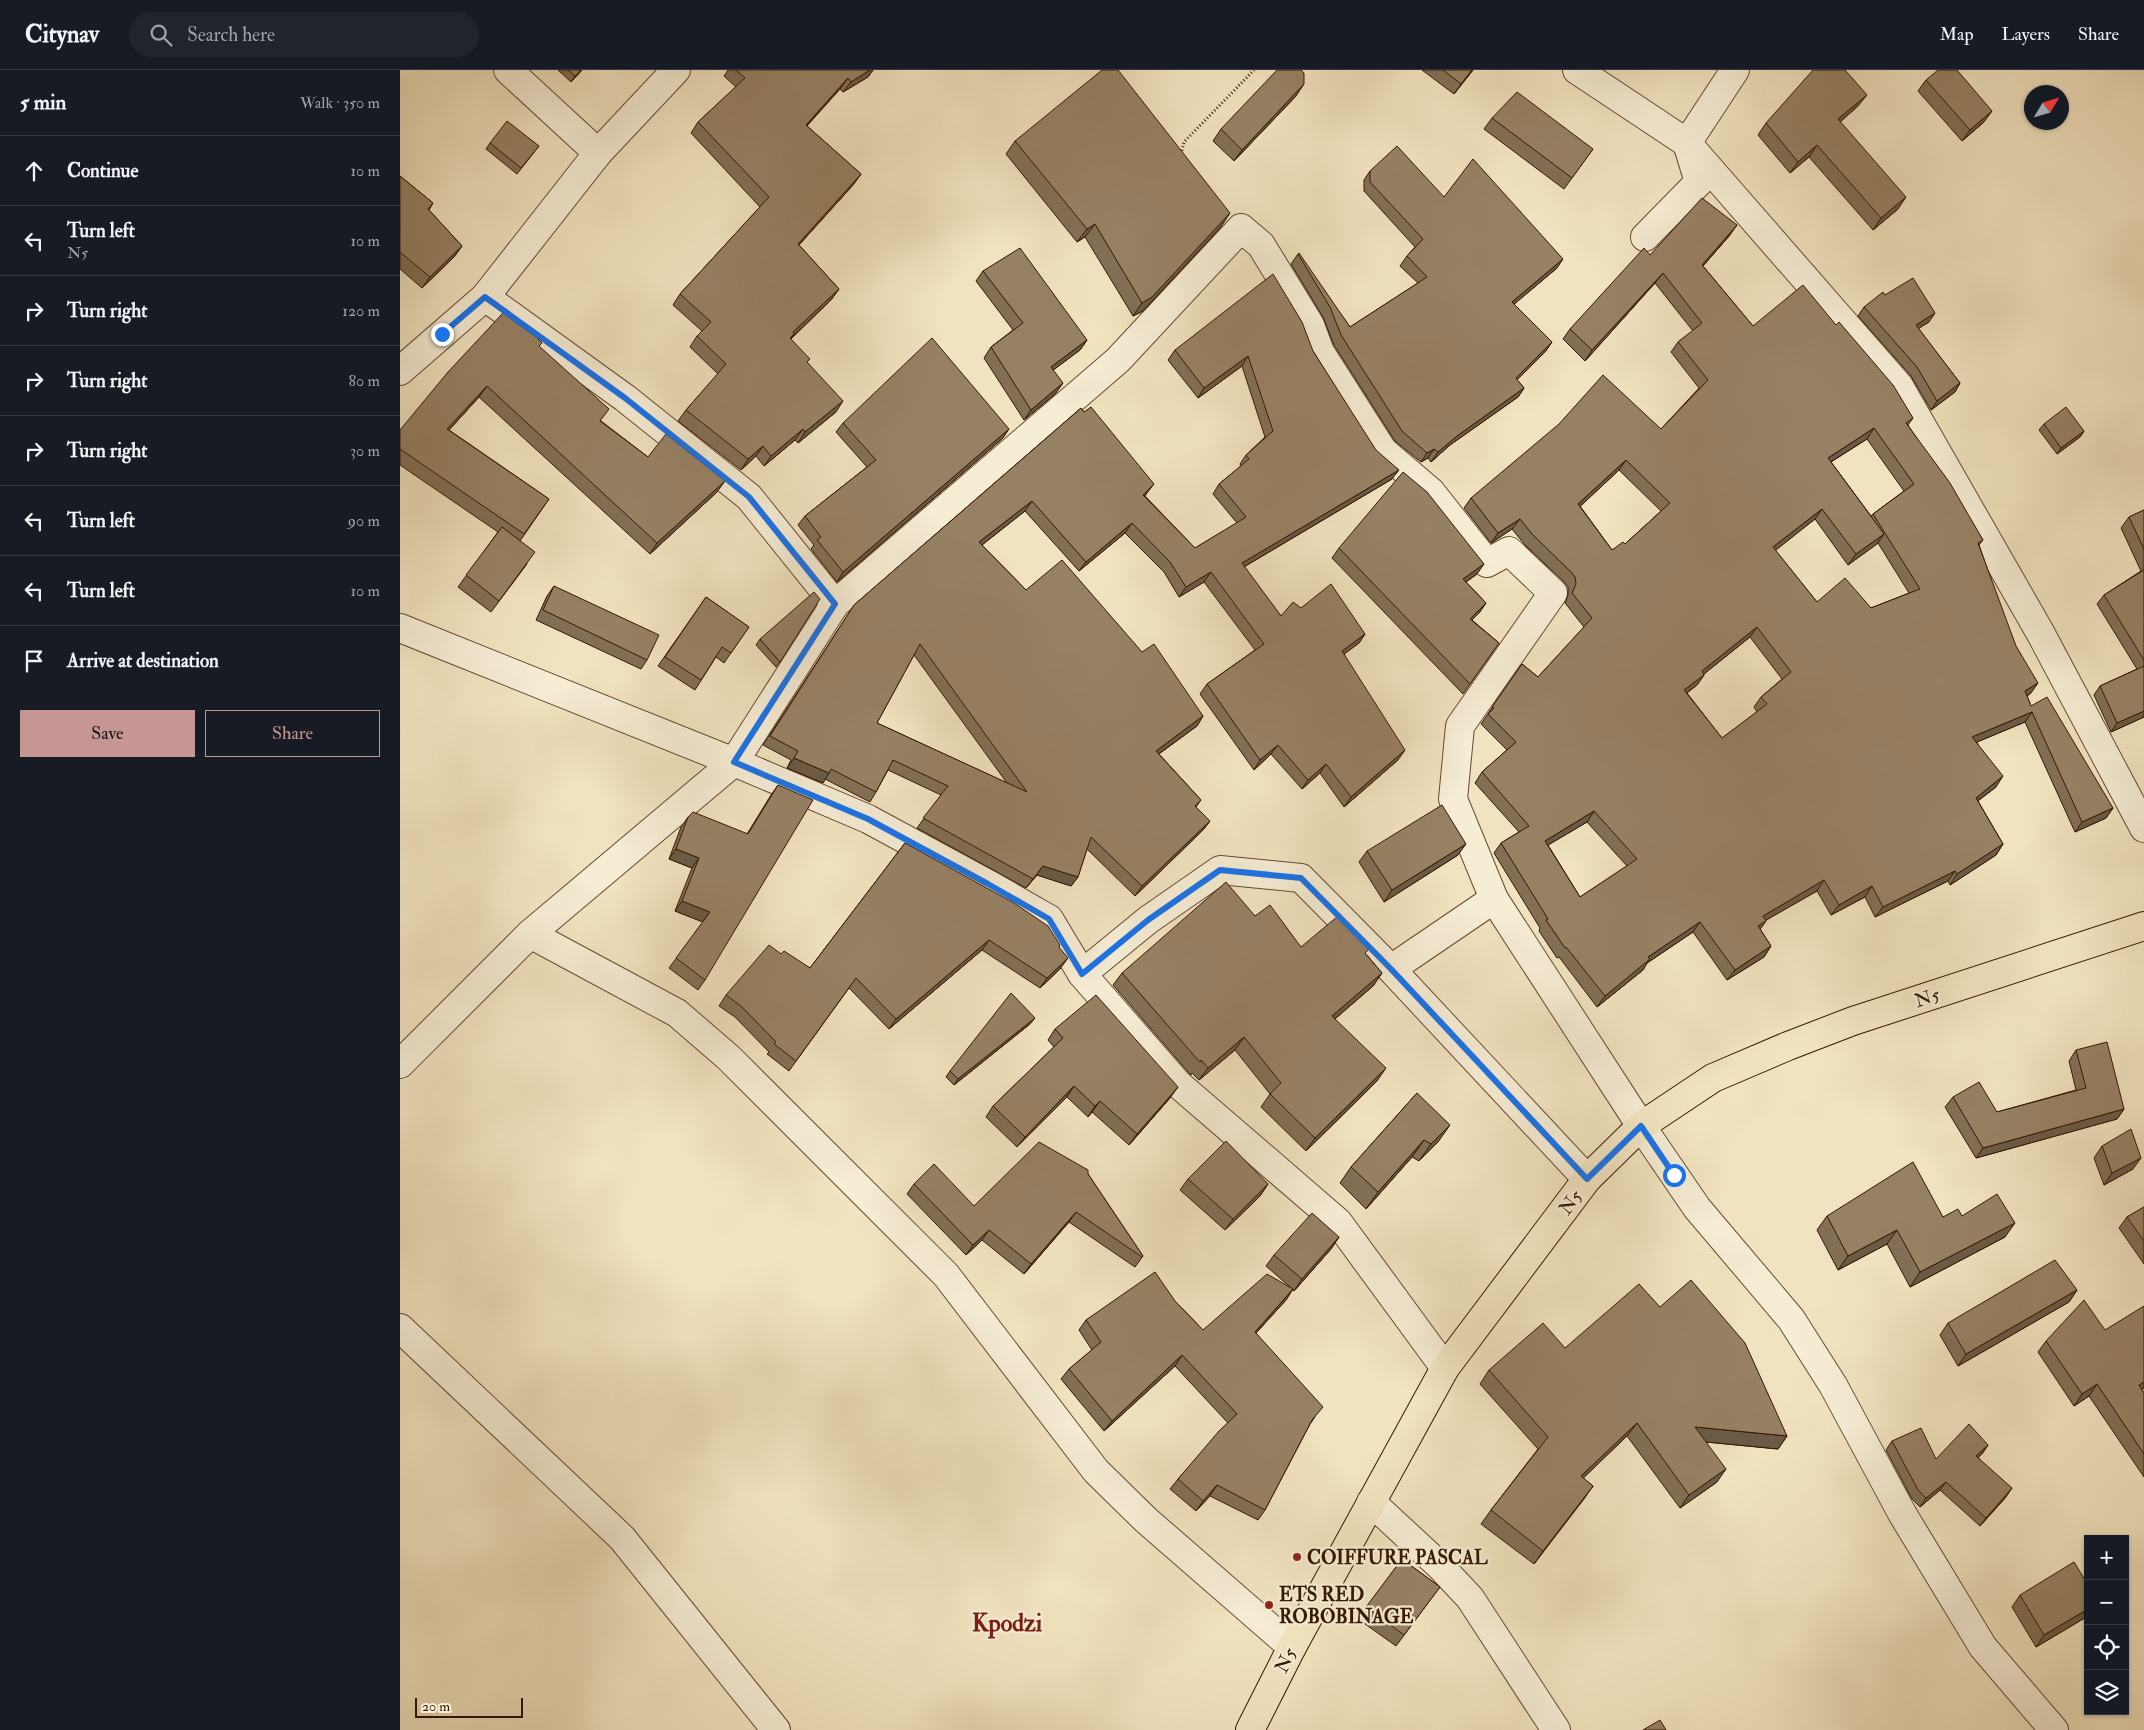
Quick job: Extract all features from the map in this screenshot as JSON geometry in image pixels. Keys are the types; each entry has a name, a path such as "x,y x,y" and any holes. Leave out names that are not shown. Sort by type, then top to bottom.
{"main road":[{"name":"N5","path":"1250,1730 1292,1647 1445,1368 1587,1179 1641,1126 1713,1078 1853,1020 2144,926"}],"street":[{"path":"508,70 598,153"},
{"path":"400,371 485,297 598,153 676,70"},
{"path":"1577,70 1687,143 1899,386 2042,634 2144,828"},
{"path":"1687,143 1735,70"},
{"path":"1645,237 1699,182 1687,143"},
{"path":"400,1064 530,934 734,762 835,604 1118,360 1242,228 1262,245 1310,325 1320,352 1382,451 1431,492 1487,563 1509,551 1553,593 1460,726 1454,799 1494,899 1641,1126 1697,1208 1791,1319 1833,1385 1903,1515 1983,1647 2054,1730"},
{"path":"485,297 625,398 749,497 835,604"},
{"path":"400,628 734,762 868,819 1049,919 1082,974 1178,1084 1338,1222 1445,1368"},
{"path":"1082,974 1148,920 1220,870 1301,878 1391,969 1587,1179"},
{"path":"1391,969 1494,899"},
{"path":"530,934 677,1013 729,1058 946,1274 1096,1471 1146,1520 1292,1647"},
{"path":"400,1328 622,1538 776,1730"},
{"path":"1371,1502 1440,1566 1470,1598 1556,1730"}],"path":[{"path":"1181,162 1184,142 1254,70"}],"building":[{"path":"568,70 581,70 575,76"},
{"path":"736,70 870,70 851,82 848,78 806,125 861,174 798,244 839,289 793,332 794,334 790,338 810,359 807,362 843,401 805,432 803,429 771,456 763,446 748,459 686,410 726,364 697,336 711,322 680,294 769,197 698,122 745,78"},
{"path":"1102,70 1118,70 1230,213 1152,297 1142,303 1095,224 1087,229 1015,141"},
{"path":"1277,70 1301,70 1304,73 1304,84 1242,150 1221,129"},
{"path":"1443,70 1472,70 1461,84"},
{"path":"1813,70 1845,70 1867,95 1838,119 1906,197 1881,218 1817,145 1798,162 1766,123"},
{"path":"1938,70 1957,70 1992,111 1970,130 1926,80"},
{"path":"1517,92 1593,149 1572,178 1492,118"},
{"path":"507,121 539,146 521,168 490,143"},
{"path":"1397,146 1444,197 1473,159 1563,259 1512,302 1552,342 1516,378 1524,388 1438,452 1434,449 1427,453 1402,431 1341,335 1330,307 1298,254 1350,327 1427,277 1407,256 1423,239 1370,182 1370,171"},
{"path":"400,176 433,203 428,209 462,246 430,277 400,252"},
{"path":"1702,198 1737,225 1702,265 1753,326 1803,285 1836,325 1839,322 1893,385 1913,418 1906,423 1950,483 1983,540 1978,543 2016,646 2038,683 2025,691 2031,706 2047,697 2113,808 2082,822 2032,712 1972,737 2003,776 1976,798 2003,844 1957,874 1955,871 1883,907 1872,886 1839,905 1824,880 1763,916 1766,921 1758,926 1771,946 1735,970 1700,922 1648,957 1650,959 1605,996 1565,948 1546,920 1548,919 1501,843 1529,826 1482,772 1516,742 1488,714 1494,708 1492,707 1522,664 1538,677 1592,618 1572,593 1576,584 1575,577 1532,534 1520,519 1498,533 1471,498 1559,424 1603,375 1661,429 1708,380 1678,342 1702,323 1663,273 1592,350 1570,329 1644,248 1650,255","holes":["1874,428 1914,484 1873,514 1920,589 1871,608 1845,578 1817,602 1773,547 1822,509 1856,554 1884,534 1828,458","1626,460 1670,503 1625,544 1623,542 1612,550 1578,504","1757,627 1791,672 1761,697 1767,704 1722,738 1684,690 1704,675 1702,671","1594,811 1637,859 1580,897 1545,841"]},
{"path":"1020,248 1087,340 1051,367 1063,383 1031,410 991,347 1023,323 983,271"},
{"path":"1273,274 1302,322 1313,351 1376,450 1399,470 1242,563 1281,616 1293,602 1301,608 1331,584 1365,634 1342,651 1405,750 1351,797 1326,764 1308,780 1278,745 1260,760 1207,684 1264,644 1211,572 1186,587 1170,562 1132,523 1086,562 1032,501 979,542 1026,590 1062,560 1142,652 1154,644 1203,716 1156,751 1201,800 1195,806 1210,821 1142,886 1091,837 1078,877 1043,866 1033,879 923,818 948,786 893,760 876,792 831,769 829,773 794,758 798,751 770,736 854,605 1081,408 1084,412 1091,407 1154,484 1143,495 1195,548 1246,517 1219,484 1249,459 1246,455 1273,431 1248,356 1204,388 1175,350","holes":["920,644 1027,792 877,723"]},
{"path":"1913,278 1935,313 1916,325 1960,383 1937,401 1917,367 1864,307 1883,292 1885,295"},
{"path":"503,313 536,337 542,343 539,346 609,409 600,421 648,457 666,434 725,481 657,543 487,386 447,429 549,499 524,534 400,449 400,430 448,372"},
{"path":"932,338 1009,429 843,572 817,540 821,537 805,516 876,460 843,423"},
{"path":"2066,407 2084,431 2061,448 2044,424"},
{"path":"1403,472 1427,492 1484,564 1463,579 1486,603 1470,619 1499,643 1470,684 1339,548"},
{"path":"2144,510 2144,549 2129,517"},
{"path":"502,527 535,552 499,601 466,575"},
{"path":"2144,570 2144,660 2104,595"},
{"path":"554,586 659,635 647,660 543,610"},
{"path":"814,592 820,599 780,662 760,639"},
{"path":"706,597 749,627 731,653 722,647 701,680 665,657"},
{"path":"2144,666 2144,711 2117,723 2100,686"},
{"path":"778,785 813,800 705,980 676,958 710,912 682,901 699,858 676,849 688,817 693,812 748,834"},
{"path":"1442,805 1466,844 1392,890 1367,851"},
{"path":"905,843 1014,903 1048,926 1060,945 1059,947 1068,958 1047,978 989,940 896,1019 856,978 796,1061 774,1044 776,1042 742,1007 726,995 769,945 781,954 784,951 810,968"},
{"path":"1226,882 1255,916 1270,905 1301,947 1338,916 1350,931 1352,930 1370,948 1365,953 1382,973 1332,1016 1386,1068 1315,1138 1270,1094 1281,1083 1244,1037 1208,1068 1201,1060 1200,1062 1198,1060 1122,973"},
{"path":"1011,993 1035,1018 958,1079 950,1071"},
{"path":"1096,995 1178,1087 1137,1134 1100,1101 1095,1106 1074,1086 1025,1137 993,1106 1063,1038 1055,1029"},
{"path":"2107,1042 2124,1109 1983,1148 1953,1097 1979,1082 1997,1112 2086,1088 2076,1050"},
{"path":"1417,1093 1450,1125 1431,1144 1424,1140 1378,1192 1351,1167"},
{"path":"2131,1129 2141,1158 2112,1173 2102,1146"},
{"path":"1226,1141 1268,1184 1233,1219 1188,1179"},
{"path":"1039,1142 1088,1170 1088,1174 1142,1257 1076,1212 1031,1264 989,1230 973,1245 914,1184 934,1164 974,1206"},
{"path":"1913,1162 1943,1217 1958,1209 1962,1216 1997,1194 2015,1223 1920,1272 1897,1230 1848,1256 1827,1216"},
{"path":"2144,1207 2144,1241 2127,1217"},
{"path":"1312,1213 1339,1237 1302,1279 1274,1255"},
{"path":"2055,1260 2077,1290 1966,1354 1948,1323"},
{"path":"1155,1272 1175,1301 1203,1330 1267,1274 1293,1289 1255,1332 1323,1407 1312,1420 1265,1510 1217,1485 1203,1501 1178,1479 1219,1431 1237,1414 1182,1355 1112,1421 1069,1369 1101,1342 1086,1320"},
{"path":"1691,1280 1745,1343 1787,1436 1695,1427 1726,1469 1689,1495 1637,1423 1581,1476 1593,1486 1543,1551 1491,1510 1548,1437 1489,1370 1543,1323 1565,1348 1639,1284 1660,1307"},
{"path":"2084,1300 2105,1330 2144,1306 2144,1382 2139,1385 2144,1393 2144,1454 2097,1384 2082,1394 2046,1341"},
{"path":"1969,1424 1988,1445 1976,1456 2012,1488 1986,1518 1946,1482 1926,1498 1918,1490 1892,1441 1921,1428 1936,1459"},
{"path":"1402,1559 1440,1587 1404,1635 1366,1607"},
{"path":"2074,1562 2084,1578 2084,1611 2044,1635 2020,1595"},
{"path":"1660,1720 1666,1730 1643,1730"}],"place":[{"name":"COIFFURE PASCAL","path":"1297,1557"},
{"name":"ETS RED ROBOBINAGE","path":"1269,1605"}],"district":[{"name":"Kpodzi","path":"1007,1623"}],"route":[{"path":"442,334 485,297 625,398 749,497 835,604 734,762 868,819 1049,919 1082,974 1148,920 1220,870 1301,878 1391,969 1587,1179 1641,1126 1674,1175"}]}
